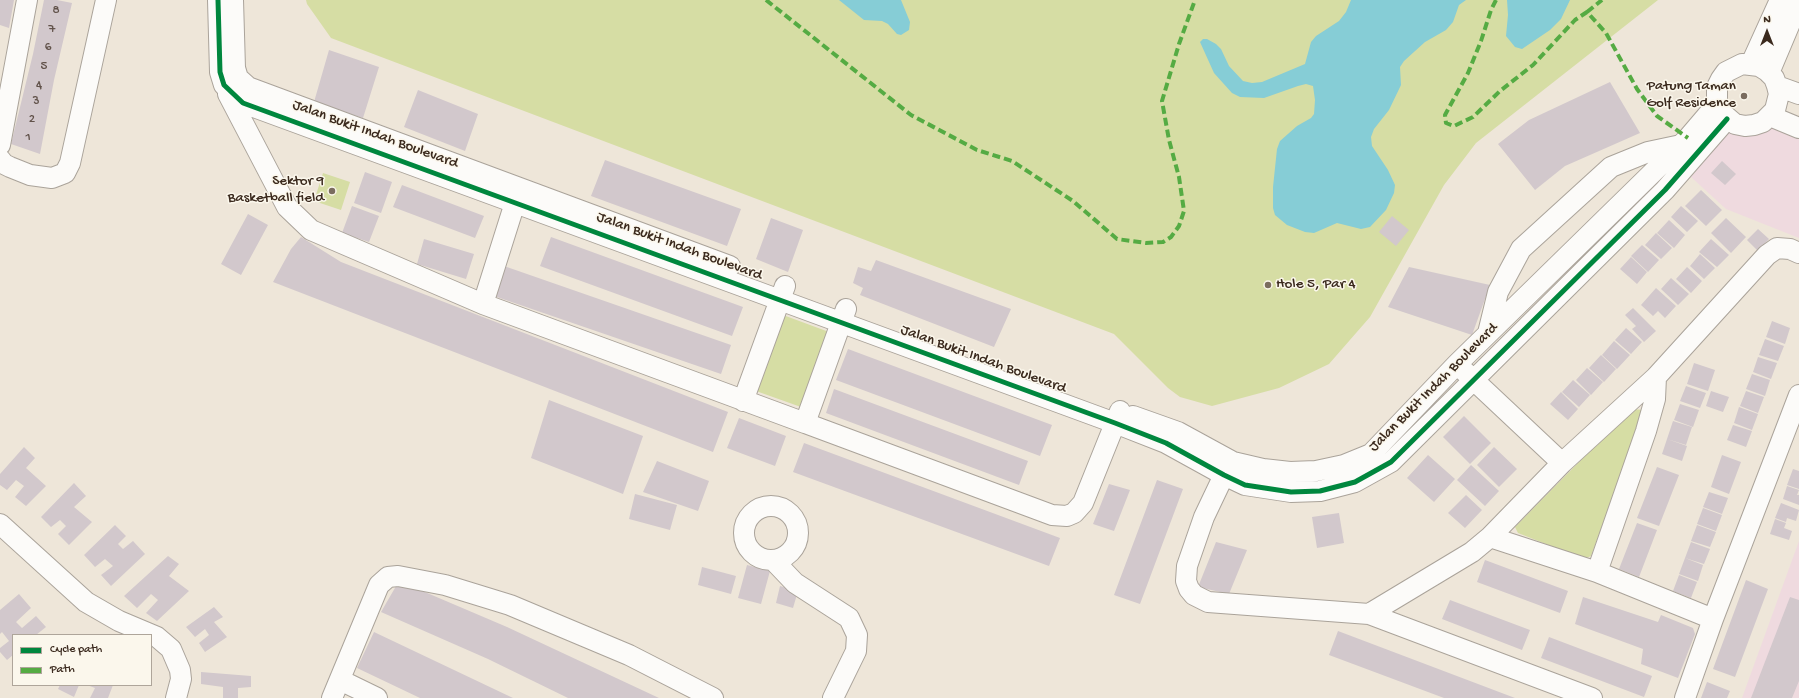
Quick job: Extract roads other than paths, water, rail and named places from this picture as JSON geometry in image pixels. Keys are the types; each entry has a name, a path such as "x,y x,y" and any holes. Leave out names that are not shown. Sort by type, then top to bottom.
{"street":[{"path":"0,145 28,0"},
{"path":"0,159 10,168 30,175 52,178 65,173 70,163 106,0"},
{"path":"218,0 220,72 224,85 287,207 311,230 483,304 1052,515 1066,516 1074,513 1083,503 1118,417"},
{"name":"Jalan Bukit Indah Boulevard","path":"233,0 235,68 238,78 248,87 517,195"},
{"path":"1750,64 1780,0"},
{"path":"1799,2 1773,80 1778,102 1770,116 1763,122 1745,126 1735,124 1722,111 1717,87 1721,78 1734,67 1750,64 1759,66 1773,80 1799,94"},
{"path":"224,85 243,103 517,195 1118,417 1166,444 1228,468 1245,485 1291,492 1320,491 1354,482 1391,462 1471,380 1665,190 1722,111"},
{"name":"Jalan Bukit Indah Boulevard","path":"1228,468 1316,471 1344,465 1371,454 1457,364 1681,145 1698,126 1722,111"},
{"path":"1770,116 1799,128"},
{"path":"1488,333 1498,292 1521,248 1611,167 1648,152 1681,145"},
{"path":"483,304 517,195"},
{"path":"1369,614 1472,552 1490,537 1562,462 1656,377 1767,255 1777,248 1790,249 1799,253"},
{"path":"743,401 782,293"},
{"path":"805,423 843,315"},
{"path":"1457,364 1471,380 1562,462"},
{"path":"1597,572 1646,431 1655,399 1656,377"},
{"path":"1685,698 1713,619 1799,395"},
{"path":"1228,468 1204,517 1187,566 1186,581 1188,589 1194,596 1208,602 1369,614 1592,698"},
{"path":"0,524 86,602 120,621 150,634"},
{"path":"1490,537 1597,572 1713,619"},
{"path":"773,560 795,583 849,618 857,635 856,651 833,698"},
{"path":"332,698 379,584 388,577 398,576 445,585 510,605 629,655 713,698"},
{"path":"152,635 157,637 171,649 180,670 181,679 176,698"},
{"path":"340,680 377,698"}],"water":[{"path":"839,0 901,0 910,22 909,30 901,35 897,34 888,24 882,21 864,20"},
{"path":"1351,0 1466,0 1459,5 1453,22 1446,30 1425,42 1404,61 1400,67 1401,85 1389,110 1374,129 1371,137 1372,146 1388,170 1395,185 1394,193 1386,210 1370,227 1361,229 1337,223 1314,233 1305,232 1287,225 1275,215 1273,208 1273,187 1277,149 1280,141 1297,126 1311,118 1314,114 1315,100 1313,86 1306,84 1264,98 1240,97 1232,93 1214,73 1200,42 1203,39 1207,39 1216,44 1221,49 1229,66 1243,81 1252,83 1262,82 1305,64 1311,42 1316,36 1339,21 1346,12"},
{"path":"1507,0 1570,0 1561,19 1550,30 1522,49 1515,47 1506,36 1508,15"}],"place":[{"name":"Patung Taman Golf Residence","path":"1744,96"},
{"name":"Sektor 9 Basketball field","path":"332,191"},
{"name":"Hole 5, Par 4","path":"1268,285"}]}
